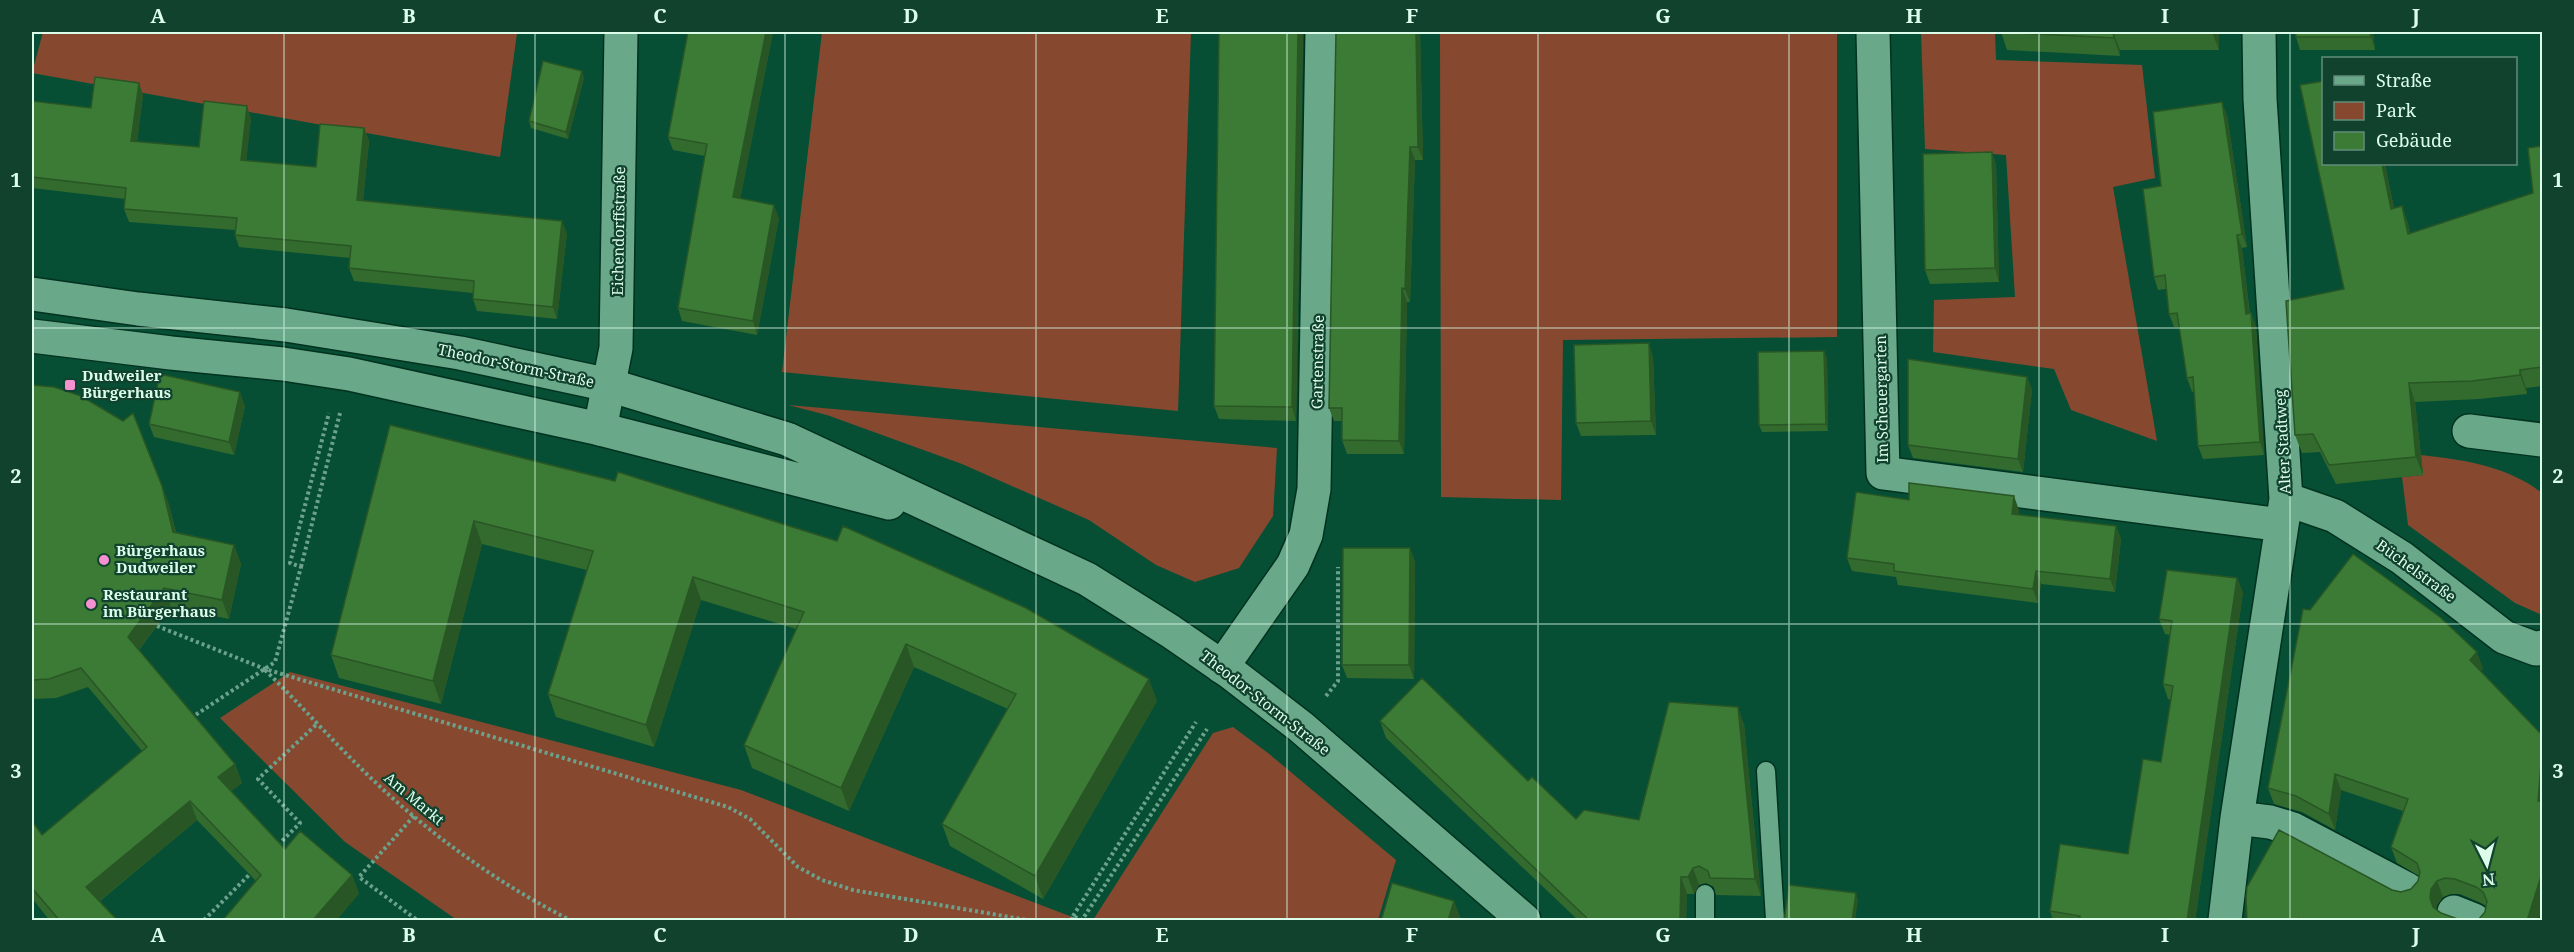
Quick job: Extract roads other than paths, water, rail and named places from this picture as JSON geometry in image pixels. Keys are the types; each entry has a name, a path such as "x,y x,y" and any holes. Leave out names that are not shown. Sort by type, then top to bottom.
{"street":[{"name":"Eichendorffstraße","path":"600,429 616,348 618,320 621,32"},
{"name":"Gartenstraße","path":"1222,667 1293,565 1306,535 1314,489 1322,32"},
{"name":"Im Scheuergarten","path":"1873,32 1883,473 2284,512"},
{"name":"Alter Stadtweg","path":"2225,921 2237,818 2284,512 2260,99 2259,32"},
{"name":"Theodor-Storm-Straße","path":"32,294 317,330 460,353 609,385 787,439 1087,579 1222,667 1301,727 1524,921"},
{"name":"Theodor-Storm-Straße","path":"32,336 284,364 349,374 600,429 978,527"},
{"path":"2469,431 2542,440"},
{"name":"Büchelstraße","path":"2284,512 2335,516 2402,558 2504,637 2536,649 2542,647"},
{"path":"2237,818 2271,822 2293,829 2406,889"}],"lane":[{"path":"1766,771 1775,921"},
{"path":"1705,894 1705,921"}],"place":[{"name":"Dudweiler Bürgerhaus","path":"70,385"},
{"name":"Bürgerhaus Dudweiler","path":"104,560"},
{"name":"Restaurant im Bürgerhaus","path":"91,604"}]}
